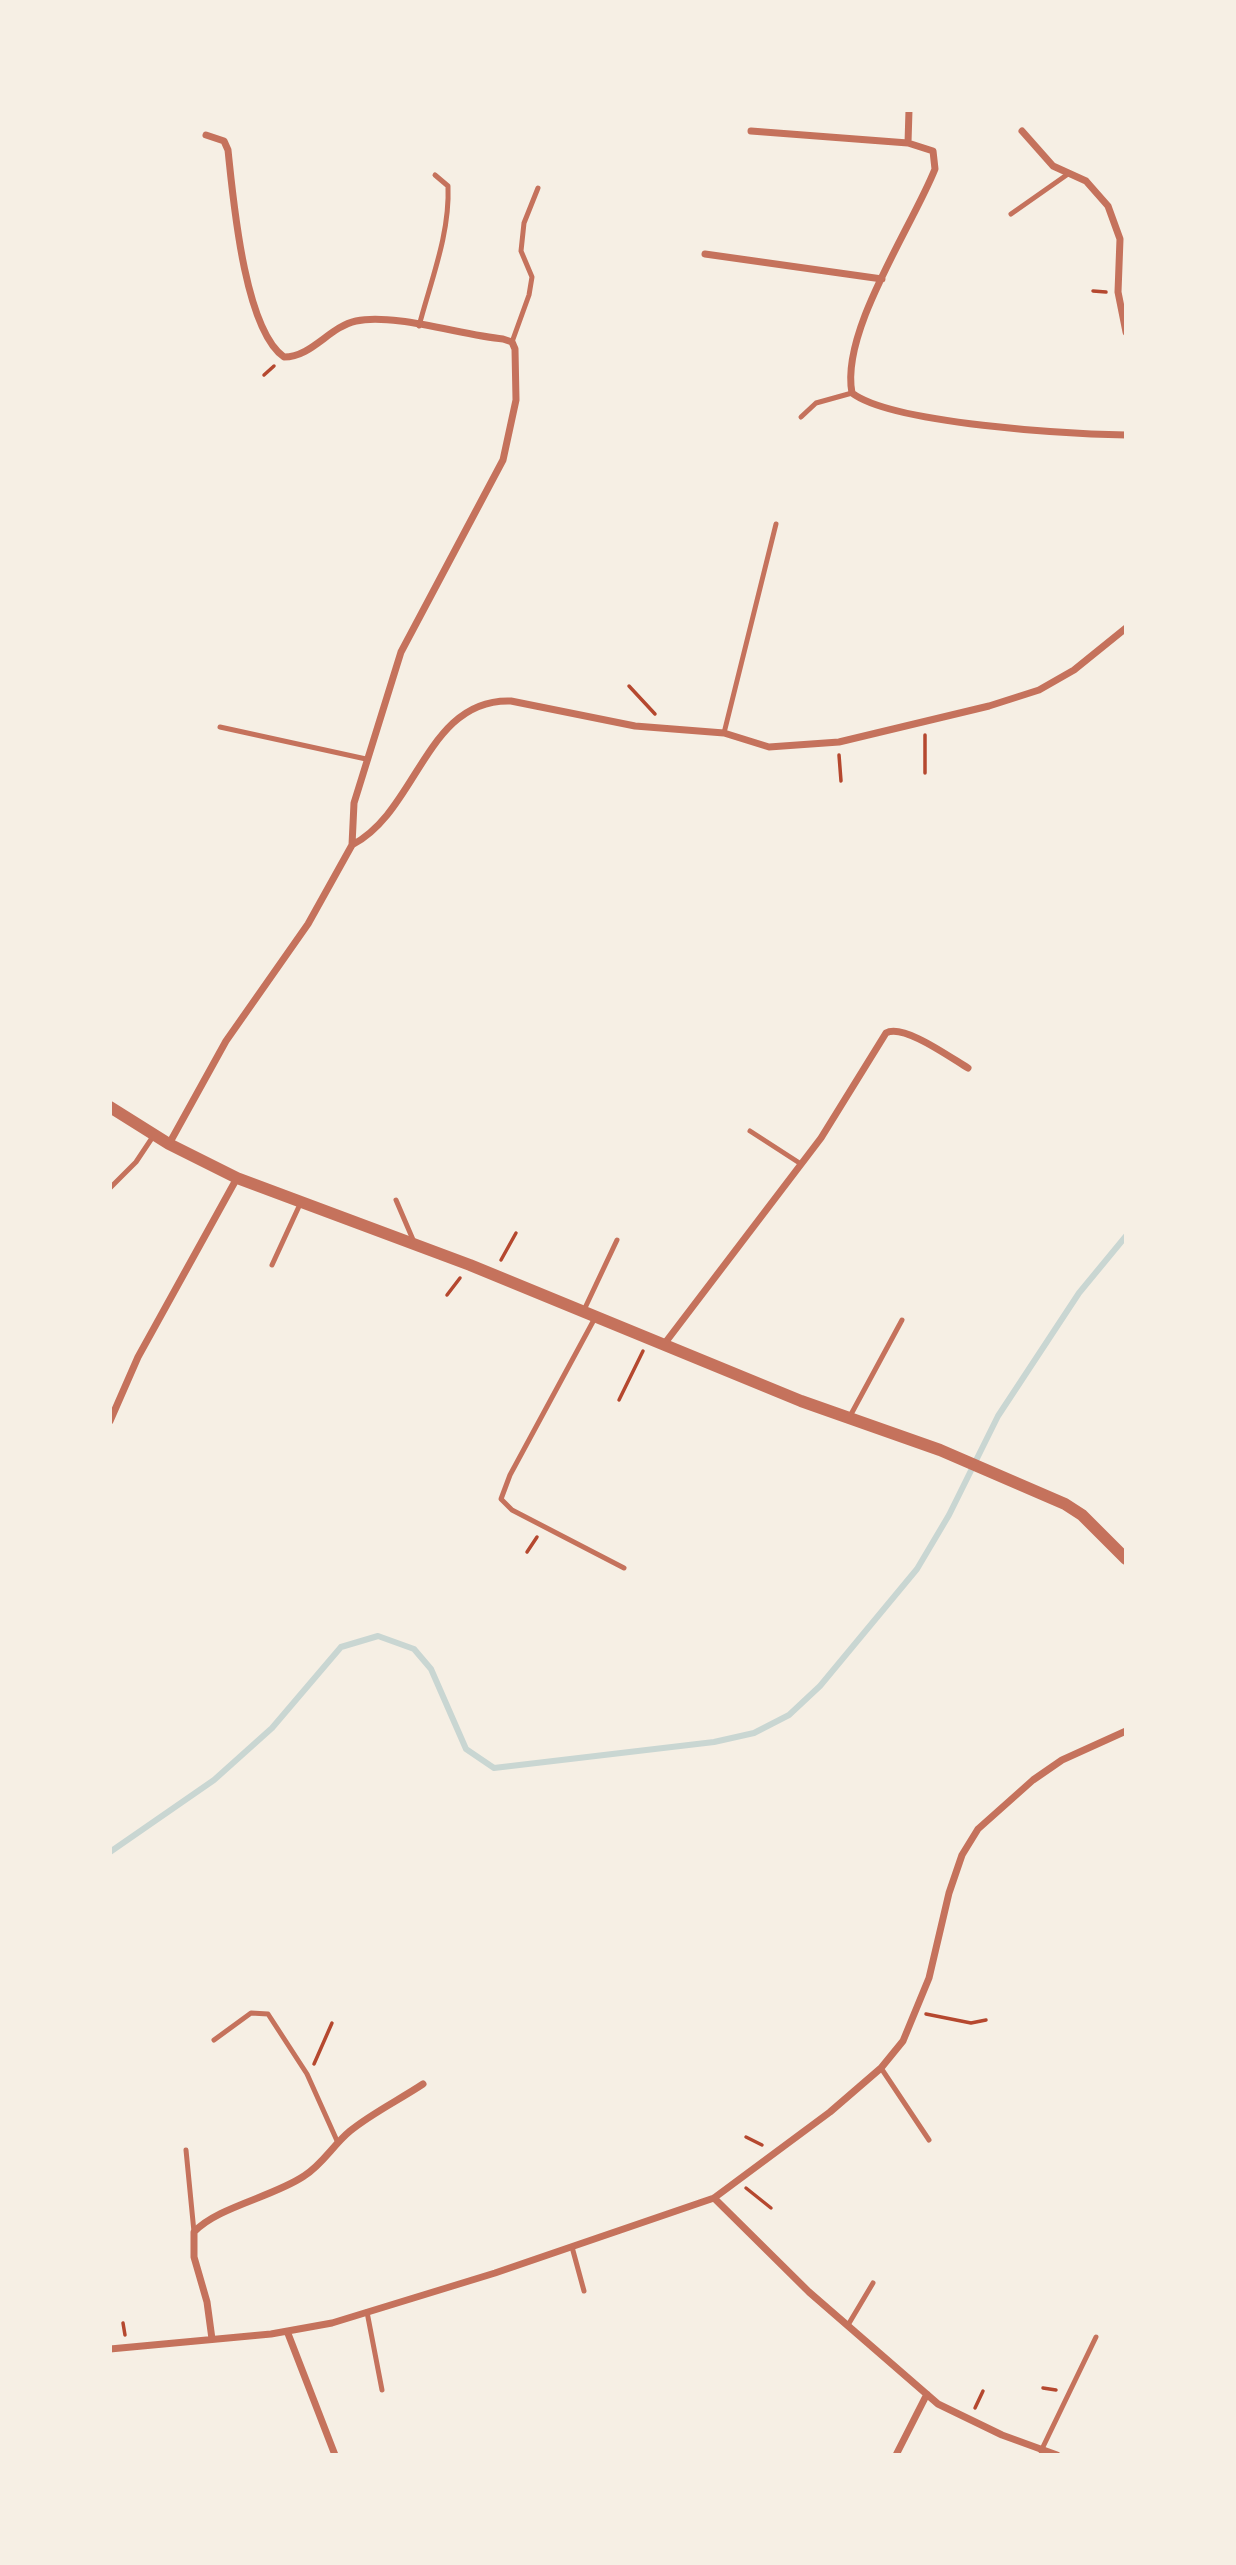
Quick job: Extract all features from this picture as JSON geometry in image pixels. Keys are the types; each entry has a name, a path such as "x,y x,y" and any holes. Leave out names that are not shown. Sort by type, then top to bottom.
{"street":[{"path":"908,143 909,110"},
{"path":"751,131 908,143 933,151 935,169 862,324 850,381 852,393 864,402 903,414 1005,426 1126,435"},
{"path":"1022,131 1053,166 1086,181 1099,192 1116,223 1122,258 1118,292 1126,332"},
{"path":"169,1144 226,1041 308,924 352,845 354,803 401,652 503,460 516,400 515,349 512,342 376,318 353,322 292,358 279,354 256,308 245,273 228,150 224,141 206,135"},
{"path":"705,254 882,279"},
{"path":"352,845 365,838 397,803 454,721 477,705 511,701 635,726 724,733 769,747 838,742 924,723 1039,690 1074,670 1126,628"},
{"path":"665,1343 821,1138 886,1033 891,1030 913,1036 968,1068"},
{"path":"110,1107 169,1144 237,1178 493,1274 801,1401 940,1450 1082,1515 1126,1559"},
{"path":"110,1421 138,1357 237,1178"},
{"path":"110,2349 287,2331 332,2323 572,2247 714,2198 738,2183 881,2068 903,2041 929,1978 949,1893 962,1855 978,1829 1033,1780 1062,1760 1126,1731"},
{"path":"212,2339 207,2302 194,2257 194,2232 204,2221 303,2177 321,2164 351,2130 423,2084"},
{"path":"714,2198 809,2292 938,2404 1041,2451 1057,2455"},
{"path":"287,2331 335,2455"},
{"path":"896,2455 927,2394"}],"lane":[{"path":"1011,214 1068,174"},
{"path":"419,326 438,263 449,198 448,186 435,175"},
{"path":"512,342 529,295 532,277 521,251 522,237 527,211 538,188"},
{"path":"801,417 816,403 852,393"},
{"path":"724,733 776,524"},
{"path":"219,727 366,759"},
{"path":"750,1131 801,1164"},
{"path":"110,1188 136,1162 154,1135"},
{"path":"396,1200 415,1245"},
{"path":"272,1265 301,1202"},
{"path":"617,1240 590,1313 501,1496 506,1506 624,1568"},
{"path":"849,1418 902,1320"},
{"path":"214,2040 251,2013 262,2011 274,2019 307,2074 338,2143"},
{"path":"881,2068 929,2140"},
{"path":"186,2150 194,2232"},
{"path":"572,2247 584,2291"},
{"path":"848,2325 873,2283"},
{"path":"367,2312 382,2390"},
{"path":"1041,2451 1096,2337"}],"path":[{"path":"629,686 668,728"},
{"path":"924,723 925,773"},
{"path":"838,742 841,781"},
{"path":"493,1274 516,1233"},
{"path":"620,1400 650,1337"},
{"path":"527,1552 544,1527"},
{"path":"917,2012 971,2023 986,2020"},
{"path":"307,2074 319,2058 332,2023"},
{"path":"738,2183 771,2208"}],"waterway":[{"path":"110,1852 214,1780 272,1728 341,1647 378,1636 414,1649 431,1669 466,1749 494,1768 714,1742 754,1733 789,1715 820,1686 917,1569 949,1515 998,1416 1079,1293 1126,1236"}]}
